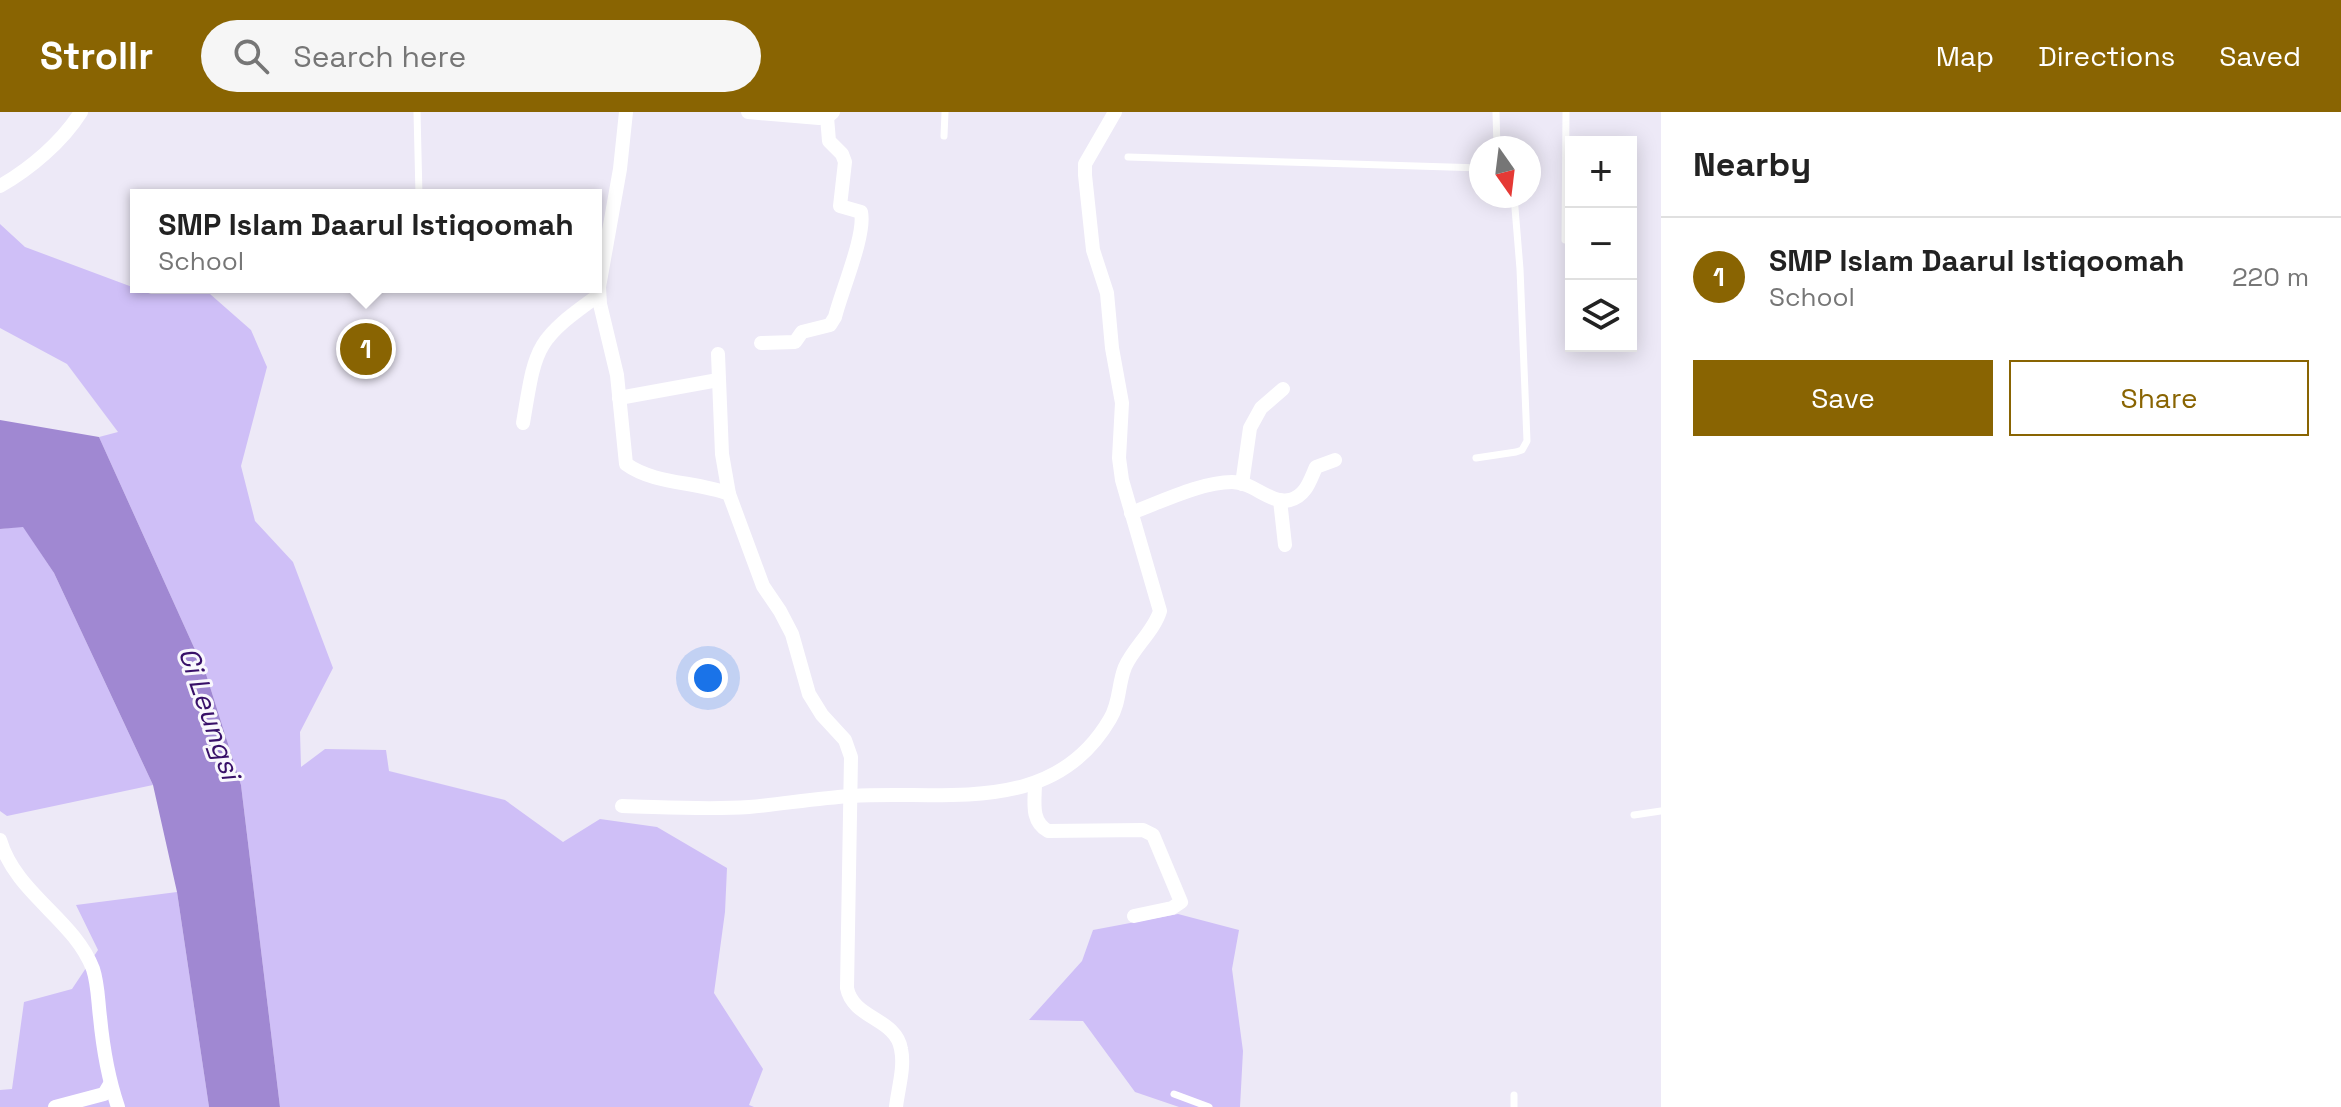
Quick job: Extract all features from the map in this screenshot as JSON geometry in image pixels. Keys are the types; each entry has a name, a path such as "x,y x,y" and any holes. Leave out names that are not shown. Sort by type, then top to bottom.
{"street":[{"path":"0,186 17,177 51,147 81,112"},
{"path":"602,277 626,112"},
{"path":"748,112 830,115 829,141 842,154 845,162 840,206 861,212 862,219 854,255 830,325 802,332 795,342 761,343"},
{"path":"622,806 718,809 852,796 1001,793 1035,783 1068,765 1109,722 1116,708 1127,662 1160,615 1160,605 1122,480 1119,458 1122,403 1112,348 1107,293 1093,250 1085,187 1085,164 1115,112"},
{"path":"523,423 537,352 545,337 599,295 617,375 626,464 645,473 729,494"},
{"path":"718,354 722,454 729,494 763,586 792,634 809,694 849,747 852,796 847,988 855,1005 887,1026 898,1039 902,1059 896,1107"},
{"path":"619,398 718,380"},
{"path":"1242,484 1250,428 1261,408 1283,389"},
{"path":"1131,513 1207,486 1235,482 1280,500 1300,496 1316,467 1335,460"},
{"path":"1280,500 1285,545"},
{"path":"1035,783 1035,819 1040,827 1048,831 1143,830 1153,835 1181,902 1172,908 1134,916"},
{"path":"0,840 18,877 76,941 92,967 110,1084 118,1107"},
{"path":"55,1107 104,1094 110,1084"}],"lane":[{"path":"417,112 419,189"},
{"path":"944,136 945,112"},
{"path":"1496,112 1497,136"},
{"path":"1565,208 1566,112"},
{"path":"1128,157 1469,168"},
{"path":"1476,458 1522,450 1527,441 1515,208"},
{"path":"1634,815 1661,811"},
{"path":"1174,1094 1209,1107"},
{"path":"1514,1095 1514,1107"}],"shaded area":[{"path":"0,224 25,247 130,286 130,293 210,294 251,330 267,367 241,466 255,521 293,562 333,668 300,732 301,767 325,749 386,750 389,771 505,800 563,842 600,819 657,827 727,868 725,912 714,993 763,1069 749,1105 754,1107 280,1107 241,785 206,674 99,437 118,432 67,364 0,328"},
{"path":"23,526 54,573 153,785 7,816 0,811 0,529"},
{"path":"177,892 209,1107 0,1107 0,1090 12,1089 24,1002 72,989 98,950 76,905"},
{"path":"1178,914 1239,930 1232,969 1243,1051 1240,1107 1179,1107 1135,1092 1083,1021 1029,1020 1082,961 1093,930"}],"water":[{"name":"Ci Leungsi","path":"0,420 99,437 206,674 241,785 280,1107 209,1107 177,892 153,785 54,573 23,527 0,529"}],"place":[{"name":"SMP Islam Daarul Istiqoomah","path":"366,349"}]}
